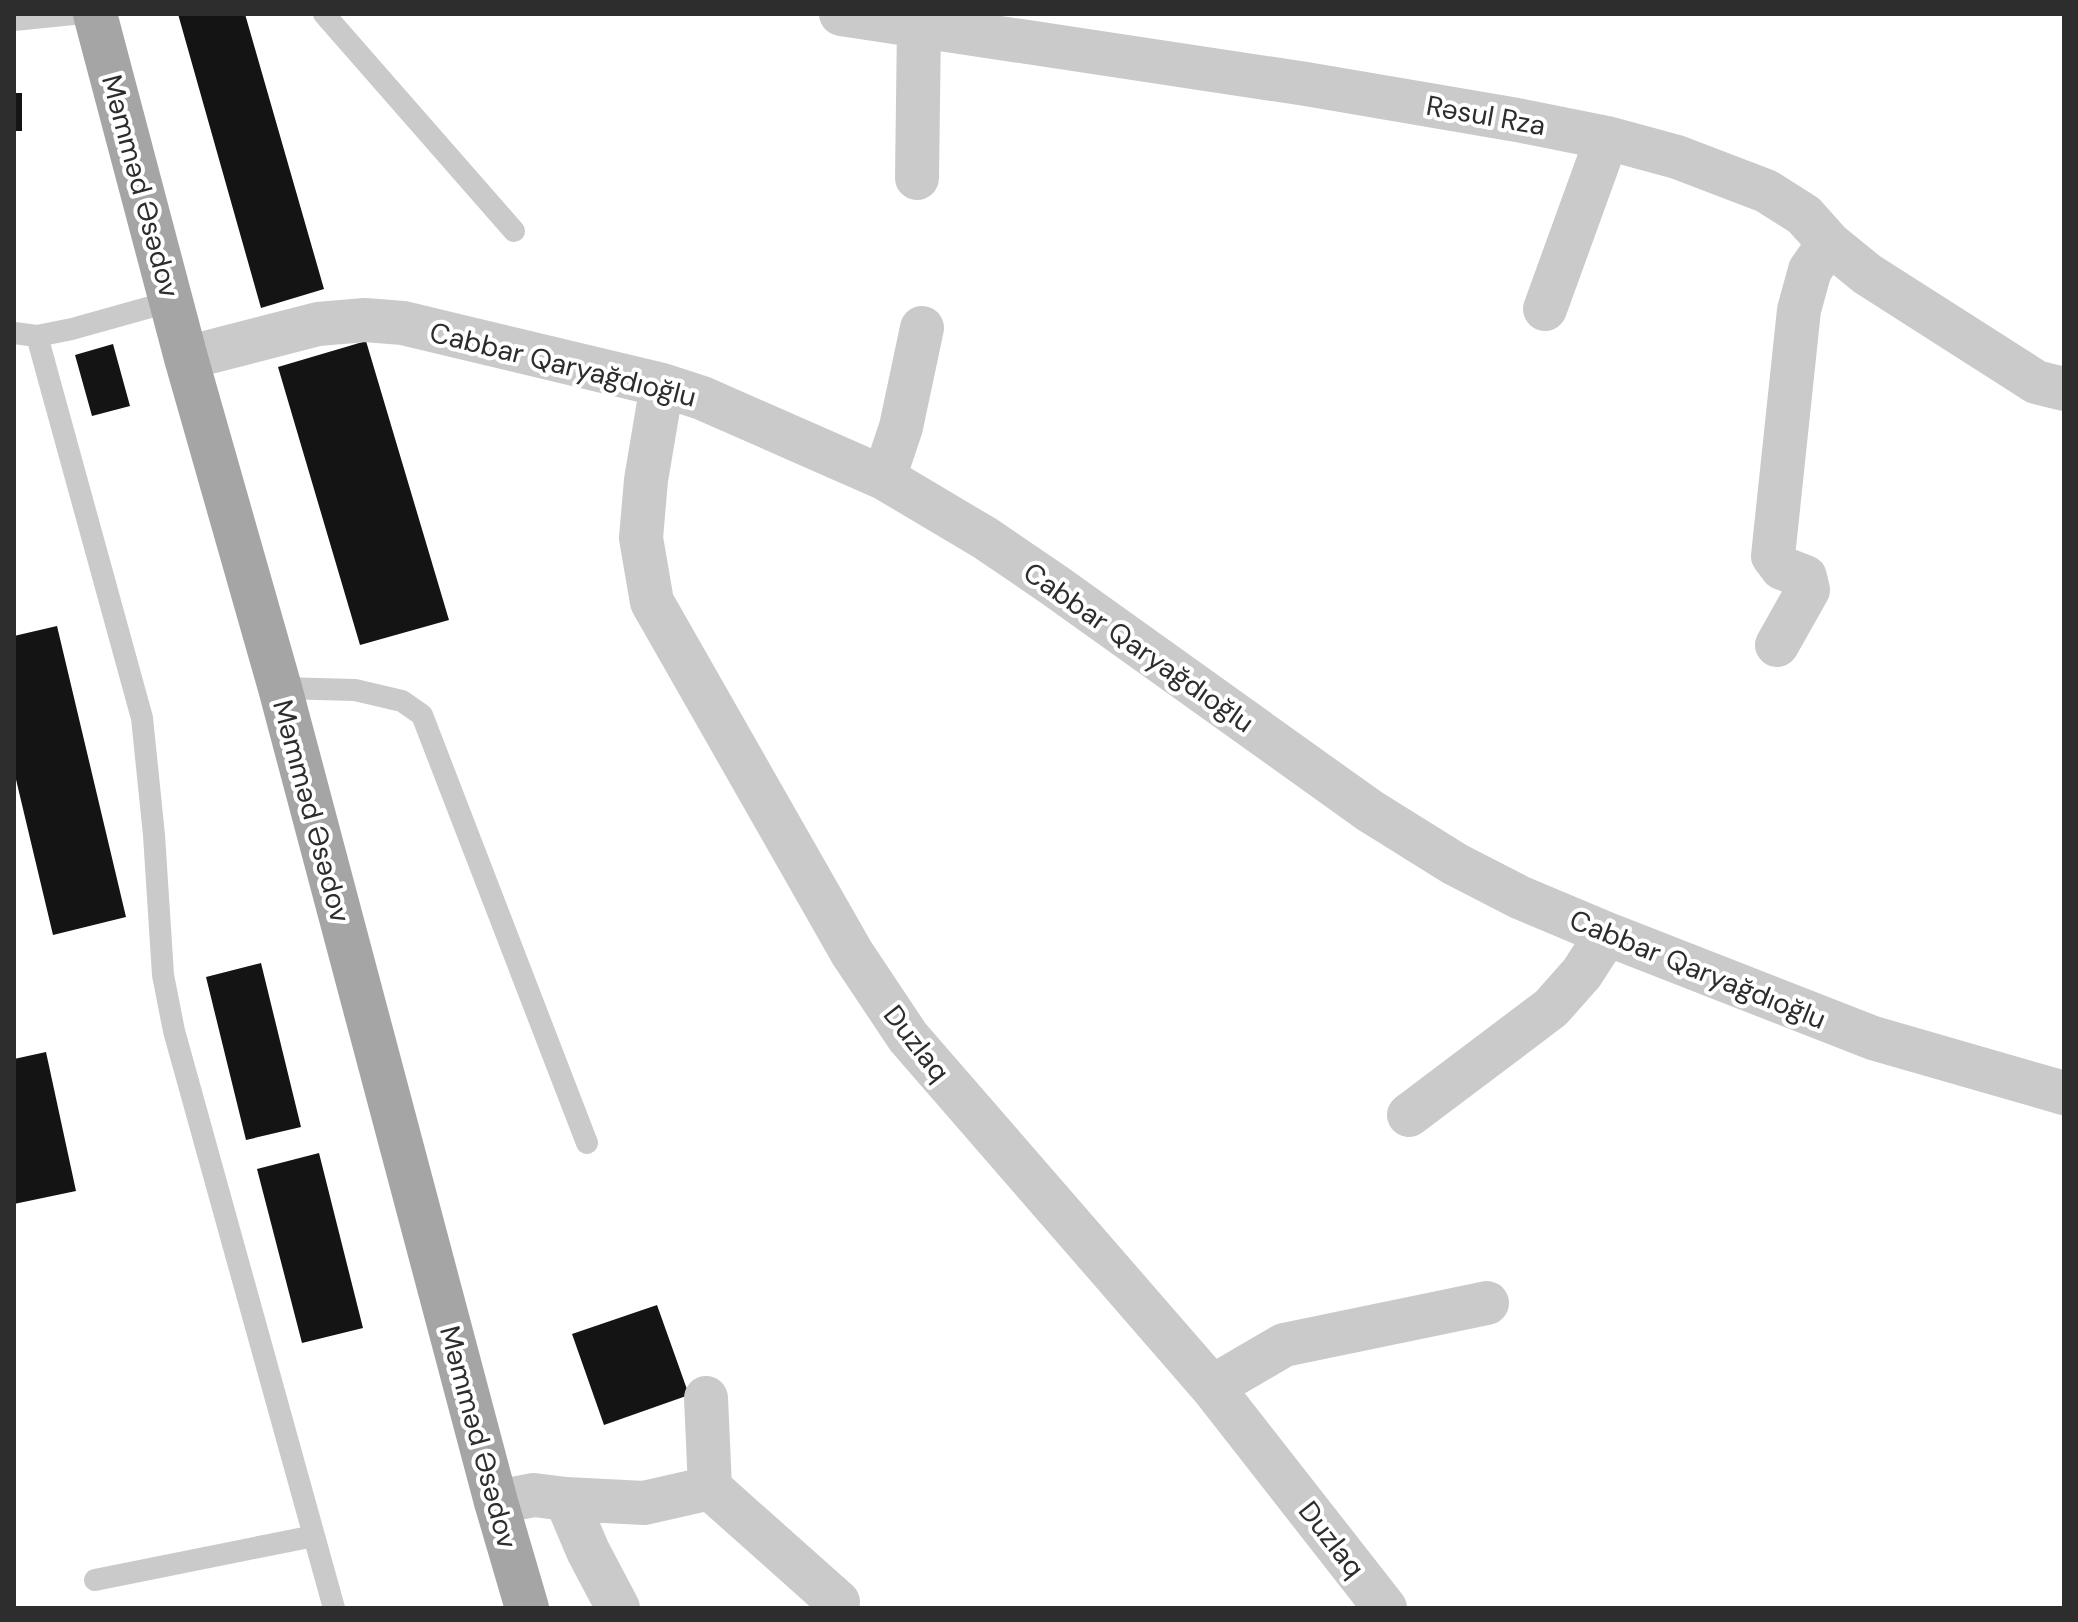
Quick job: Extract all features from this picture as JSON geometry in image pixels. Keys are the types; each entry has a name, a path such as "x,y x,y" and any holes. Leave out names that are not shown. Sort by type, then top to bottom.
{"main road":[{"name":"Məmməd Əsədov","path":"95,14 527,1608"}],"street":[{"name":"Rəsul Rza","path":"841,14 1306,84 1517,120 1607,138 1677,157 1766,191 1804,215 1829,243 1867,274 2036,382 2064,389"},
{"path":"917,178 919,25"},
{"path":"1545,309 1607,138"},
{"path":"1777,645 1808,590 1805,577 1782,568 1773,556 1799,310 1810,270 1829,243"},
{"name":"Cabbar Qaryağdıoğlu","path":"186,358 318,324 365,320 403,323 662,385 702,398 884,478 985,538 1370,811 1455,864 1519,897 1873,1038 2064,1093"},
{"path":"884,478 901,427 922,328"},
{"name":"Duzlaq","path":"662,385 646,480 641,538 652,602 852,953 908,1037 1212,1387 1385,1608"},
{"path":"1409,1115 1551,1008 1582,973 1607,934"},
{"path":"1212,1387 1284,1345 1487,1303"},
{"path":"706,1398 710,1488 838,1602"},
{"path":"496,1502 534,1495 644,1503 710,1488"},
{"path":"566,1499 588,1551 618,1608"}],"lane":[{"path":"14,20 73,14"},
{"path":"324,14 514,231"},
{"path":"14,333 37,336 72,329 172,301"},
{"path":"37,336 142,718 154,835 163,975 174,1031 334,1608"},
{"path":"280,688 355,690 402,701 422,715 587,1143"},
{"path":"95,1580 314,1536"}],"building":[{"path":"178,14 245,14 324,289 261,308"},
{"path":"14,93 22,93 22,131 14,131"},
{"path":"366,341 449,620 360,645 278,367"},
{"path":"113,344 130,406 92,416 75,355"},
{"path":"57,626 126,917 53,935 14,771 14,636"},
{"path":"261,963 301,1127 246,1140 206,977"},
{"path":"46,1052 76,1191 14,1204 14,1059"},
{"path":"319,1153 363,1328 302,1343 257,1169"},
{"path":"657,1305 689,1395 604,1425 572,1334"}]}
